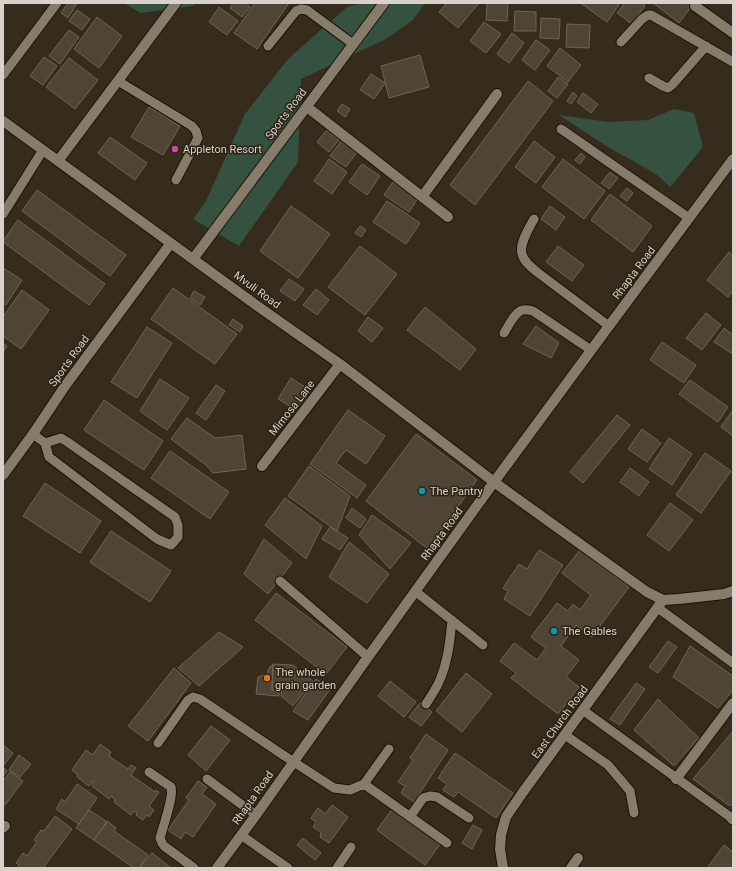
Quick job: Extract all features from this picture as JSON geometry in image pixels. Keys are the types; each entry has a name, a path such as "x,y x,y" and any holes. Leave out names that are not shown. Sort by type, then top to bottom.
{"street":[{"path":"58,161 176,3"},
{"name":"Sports Road","path":"193,259 384,3"},
{"path":"695,6 733,32"},
{"path":"422,197 497,94"},
{"path":"307,107 448,217"},
{"name":"Mvuli Road","path":"3,121 256,305 340,364 494,482"},
{"name":"Rhapta Road","path":"217,868 494,482 733,160"},
{"name":"Sports Road","path":"3,475 65,386 171,242"},
{"name":"Mimosa Lane","path":"262,466 340,364"},
{"path":"494,482 647,592 661,604 679,599 724,594 733,590"},
{"name":"East Church Road","path":"503,868 500,849 501,835 506,817 661,604"},
{"path":"676,779 733,703"},
{"path":"571,868 578,858"}],"lane":[{"path":"3,75 57,3"},
{"path":"268,46 296,11 301,9 307,10 353,44"},
{"path":"621,42 642,19 648,15 651,15 733,62"},
{"path":"649,78 668,88 672,86 706,46"},
{"path":"118,81 192,126 196,131 198,138 176,180"},
{"path":"560,129 689,218"},
{"path":"3,214 43,150"},
{"path":"534,219 521,248 522,255 529,265 609,326"},
{"path":"504,333 516,314 521,310 533,311 591,350"},
{"path":"33,434 45,443 49,457 157,539 171,545 178,537 178,526 175,517 66,441 60,438 45,443"},
{"path":"280,581 368,657"},
{"path":"415,591 483,645"},
{"path":"661,604 733,663"},
{"path":"426,704 439,683 446,665 452,620"},
{"path":"158,743 188,700 193,697 200,699 334,788 350,790 364,784 389,749"},
{"path":"584,710 676,779 733,818"},
{"path":"565,735 608,765 617,775 630,791 634,813"},
{"path":"149,772 171,787 172,790 160,838 162,843 194,868"},
{"path":"207,779 256,815"},
{"path":"364,784 447,843"},
{"path":"410,817 423,798 430,796 437,797 469,818"},
{"path":"241,835 288,868"},
{"path":"337,868 351,847"}],"green space":[{"path":"124,3 194,3 193,6 141,13"},
{"path":"361,3 425,3 413,20 386,39 301,79 298,162 239,246 193,219 205,203 245,114 288,59 347,7"},
{"path":"674,109 694,113 703,147 670,187 656,174 608,147 559,115 609,122 648,120"}],"building":[{"path":"68,3 77,3 68,18 61,13"},
{"path":"233,3 245,3 250,7 242,17 230,8"},
{"path":"255,3 289,3 257,49 234,33"},
{"path":"447,3 479,3 458,28 439,12"},
{"path":"487,3 508,3 507,21 486,20"},
{"path":"582,3 620,3 607,22"},
{"path":"625,3 644,3 643,4 645,6 632,24 617,13"},
{"path":"653,3 686,3 691,7 679,23"},
{"path":"219,7 238,21 227,35 209,22"},
{"path":"77,10 90,19 82,30 69,21"},
{"path":"515,11 536,12 536,31 514,31"},
{"path":"97,17 122,36 99,68 74,49"},
{"path":"541,18 560,19 559,39 540,38"},
{"path":"484,22 501,34 486,53 470,41"},
{"path":"567,24 590,25 589,48 566,47"},
{"path":"69,30 79,37 60,64 49,56"},
{"path":"512,33 524,43 509,63 497,54"},
{"path":"536,40 550,50 535,70 522,60"},
{"path":"560,48 581,65 568,82 547,66"},
{"path":"420,55 429,87 389,98 381,66"},
{"path":"44,57 57,66 43,85 30,76"},
{"path":"69,58 98,80 75,109 46,87"},
{"path":"371,74 385,83 374,99 360,90"},
{"path":"558,77 568,84 557,98 548,91"},
{"path":"528,81 553,101 475,205 450,185"},
{"path":"573,92 577,96 571,104 567,101"},
{"path":"583,93 598,104 591,113 577,102"},
{"path":"342,104 350,109 345,117 337,111"},
{"path":"149,107 180,126 163,155 131,137"},
{"path":"327,130 339,140 329,152 317,142"},
{"path":"110,137 147,163 135,180 98,153"},
{"path":"342,140 358,151 346,167 330,156"},
{"path":"534,141 555,157 536,183 515,167"},
{"path":"581,153 585,157 580,164 575,160"},
{"path":"329,159 347,172 332,194 314,181"},
{"path":"563,159 605,191 584,219 542,187"},
{"path":"362,164 380,176 367,195 349,182"},
{"path":"610,172 618,178 609,189 601,183"},
{"path":"393,182 418,198 409,212 384,195"},
{"path":"627,188 633,193 627,201 620,196"},
{"path":"37,190 126,255 110,276 22,211"},
{"path":"610,194 652,226 633,252 591,220"},
{"path":"387,201 420,223 406,244 373,222"},
{"path":"291,206 330,234 298,278 260,251"},
{"path":"550,206 565,217 556,230 541,219"},
{"path":"18,220 105,284 89,305 3,242"},
{"path":"360,226 366,230 361,237 355,233"},
{"path":"360,246 397,274 365,315 328,287"},
{"path":"558,246 584,265 572,281 546,262"},
{"path":"729,252 733,256 733,291 728,297 707,280"},
{"path":"3,268 22,280 6,305 3,303"},
{"path":"289,279 304,289 295,301 280,291"},
{"path":"173,288 237,334 215,364 151,319"},
{"path":"316,289 329,300 317,315 303,305"},
{"path":"22,290 49,310 21,349 3,336 3,317"},
{"path":"194,291 205,297 200,305 190,298"},
{"path":"425,307 476,349 460,370 407,330"},
{"path":"706,313 721,325 702,350 686,338"},
{"path":"368,317 383,328 372,342 358,331"},
{"path":"233,319 243,326 240,332 229,325"},
{"path":"536,326 559,343 551,358 523,344"},
{"path":"147,327 172,343 137,398 111,382"},
{"path":"724,328 733,335 733,354 714,342"},
{"path":"662,342 696,365 684,383 650,360"},
{"path":"3,343 7,346 3,352"},
{"path":"291,378 311,391 298,411 278,399"},
{"path":"160,379 189,398 167,430 140,411"},
{"path":"690,380 728,407 718,422 679,394"},
{"path":"216,385 225,391 206,420 196,413"},
{"path":"104,400 163,441 144,470 84,430"},
{"path":"348,410 385,436 366,464 346,450 336,463 366,485 357,498 310,464"},
{"path":"733,410 733,436 721,427"},
{"path":"617,415 630,425 583,483 570,472"},
{"path":"187,418 215,438 242,435 246,469 213,473 206,465 171,439"},
{"path":"642,429 661,443 647,462 628,449"},
{"name":"The Pantry","path":"416,434 477,480 428,549 366,501"},
{"path":"669,438 692,454 672,485 649,469"},
{"path":"170,451 229,492 210,519 151,478"},
{"path":"705,453 731,471 701,513 676,495"},
{"path":"309,466 350,496 337,531 288,496"},
{"path":"630,468 649,482 639,496 620,482"},
{"path":"45,483 101,521 80,553 23,516"},
{"path":"285,498 322,526 306,559 265,525"},
{"path":"670,503 693,520 669,551 647,535"},
{"path":"352,508 366,519 360,528 346,518"},
{"path":"372,515 411,543 390,569 359,535"},
{"path":"330,527 348,538 340,550 322,539"},
{"path":"111,531 171,571 150,602 90,562"},
{"path":"264,539 292,563 268,594 244,574"},
{"path":"349,542 389,574 367,603 329,577"},
{"path":"539,550 563,565 530,616 504,599 508,591 503,588 519,564 527,569"},
{"name":"The Gables","path":"580,550 629,587 592,637 576,625 561,646 579,660 566,677 579,687 558,714 511,678 516,673 500,661 514,643 537,660 546,648 531,637 557,603 568,611 573,604 580,610 591,595 562,573"},
{"path":"276,593 347,647 326,674 255,620"},
{"path":"219,632 243,647 199,686 178,668"},
{"path":"668,641 677,647 658,673 649,667"},
{"path":"690,646 733,676 733,690 718,708 673,677"},
{"path":"273,664 293,665 313,681 293,706 281,696 283,684 281,685 281,691 272,690"},
{"path":"273,664 272,690 279,693 279,696 256,694 258,677 267,674 269,668"},
{"path":"174,668 191,683 148,741 128,726"},
{"path":"466,673 492,694 462,732 436,711"},
{"path":"316,679 331,688 308,720 293,711"},
{"path":"390,681 416,702 404,717 378,696"},
{"path":"636,683 645,689 620,725 610,719"},
{"path":"658,699 699,738 674,766 634,730"},
{"path":"420,703 432,712 421,726 409,717"},
{"path":"211,726 230,740 206,771 188,755"},
{"path":"733,731 733,803 730,806 693,779"},
{"path":"426,734 448,750 414,802 401,793 405,786 398,782 413,760 410,758"},
{"path":"100,744 111,752 109,756 128,769 131,765 136,768 131,775 155,792 156,790 159,792 149,806 154,810 149,817 147,815 143,820 136,815 137,813 134,811 131,815 114,802 115,800 111,796 109,799 92,786 93,781 89,786 77,777 78,775 72,770 86,750 93,755"},
{"path":"3,745 13,753 3,766"},
{"path":"455,753 513,793 496,818 458,792 454,797 443,790 447,784 438,778"},
{"path":"19,755 31,764 20,777 9,770"},
{"path":"3,767 7,771 3,776"},
{"path":"10,772 23,781 5,805 3,803 3,781"},
{"path":"198,781 207,787 202,794 216,804 193,837 185,832 181,839 168,830 189,800 186,798"},
{"path":"77,784 97,798 79,824 56,809 62,799 65,802"},
{"path":"332,805 348,817 329,843 320,837 321,832 313,827 316,822 311,818 318,808 325,814"},
{"path":"393,808 441,843 425,865 377,830"},
{"path":"89,810 107,822 94,840 76,828"},
{"path":"55,816 72,829 43,868 17,868 19,865 16,863 23,853 27,856 37,842 34,840 41,830 44,831"},
{"path":"107,821 116,828 114,831 148,855 139,868 134,868 94,840"},
{"path":"473,825 482,830 472,849 462,843"},
{"path":"303,838 321,853 315,860 297,845"},
{"path":"724,845 733,852 733,868 707,868"},
{"path":"152,853 171,868 139,868"}],"place":[{"name":"Appleton Resort","path":"175,149"},
{"name":"The Pantry","path":"422,491"},
{"name":"The Gables","path":"554,631"},
{"name":"The whole grain garden","path":"267,678"}]}
